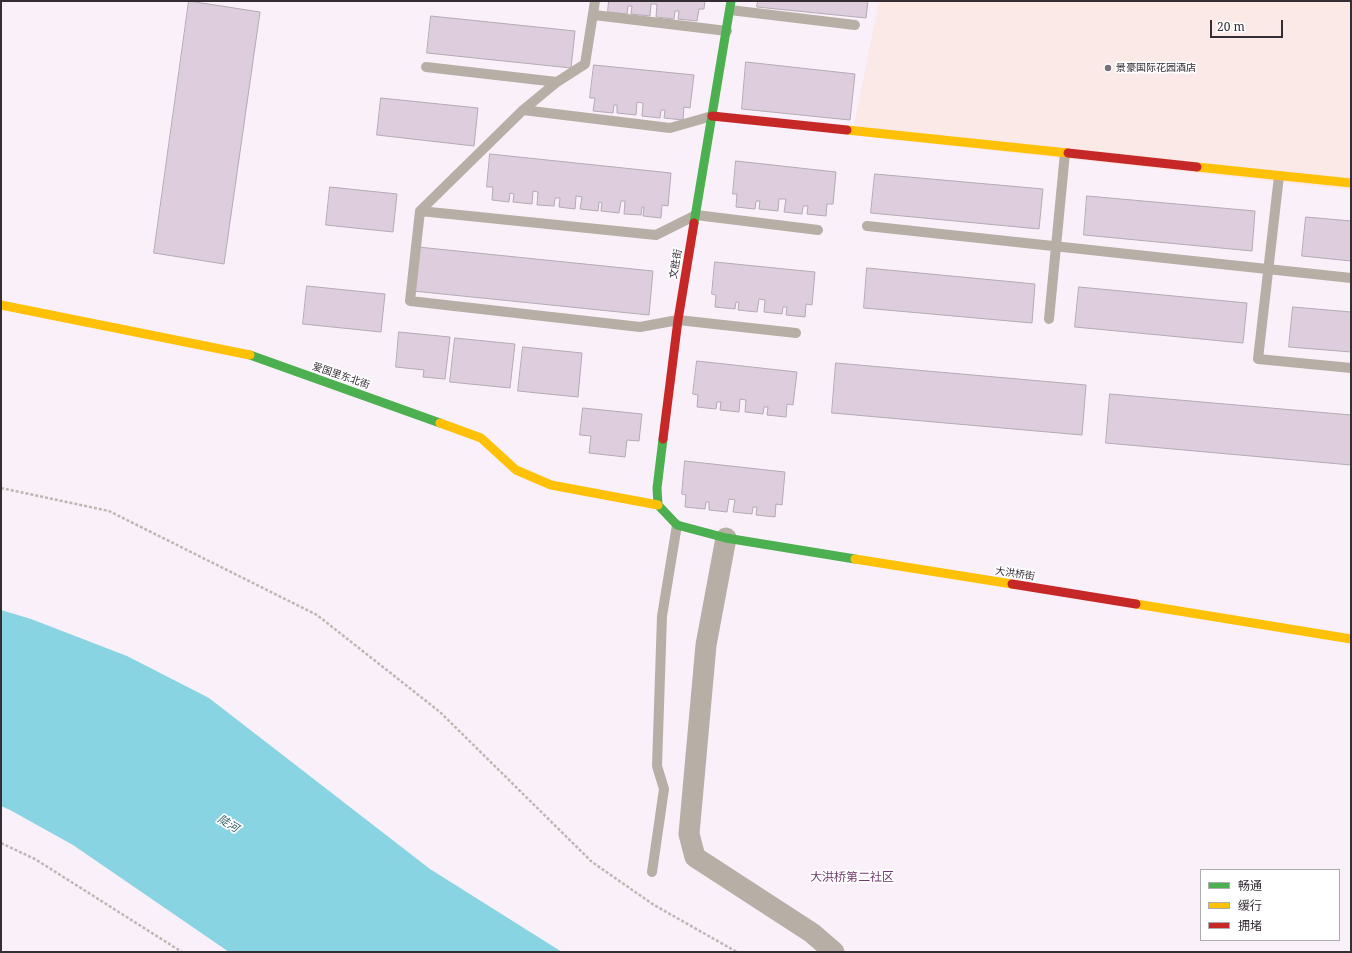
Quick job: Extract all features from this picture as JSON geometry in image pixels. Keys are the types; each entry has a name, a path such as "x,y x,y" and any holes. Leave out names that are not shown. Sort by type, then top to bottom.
{"street":[{"name":"文胜街","path":"658,505 657,488 678,320 730,6"},
{"path":"712,116 1351,183"},
{"name":"爱国里东北街","path":"1,305 245,353 481,438 516,470 551,485 658,505"},
{"path":"658,505 677,525"},
{"name":"大洪桥街","path":"677,525 726,538 1351,639"},
{"path":"726,538 706,645 689,834 695,857 812,933 834,952"}],"lane":[{"path":"595,1 594,15 585,64 557,82 522,110 420,211 410,301 640,327 678,320 796,333"},
{"path":"730,6 855,24"},
{"path":"594,15 727,31"},
{"path":"426,67 557,82"},
{"path":"522,110 670,128 712,116"},
{"path":"1049,319 1065,153"},
{"path":"1279,176 1258,359 1351,368"},
{"path":"420,211 656,236 696,215 818,230"},
{"path":"867,226 1351,278"},
{"path":"652,872 664,789 657,766 662,616 677,525"}],"path":[{"path":"1,488 109,511 317,615 440,712 592,862 654,905 737,952"},
{"path":"1,843 35,859 182,952"}],"shaded area":[{"name":"景豪国际花园酒店","path":"879,1 1351,1 1351,190 852,135"}],"water":[{"name":"陡河","path":"1,610 31,619 127,656 209,698 430,869 562,952 229,952 73,845 1,806"}],"building":[{"path":"189,1 260,12 224,264 154,253"},
{"path":"609,1 705,1 704,9 699,9 697,21 678,19 679,11 675,11 674,19 656,17 657,4 651,4 650,16 631,14 632,6 628,6 627,14 608,12"},
{"path":"758,1 868,1 866,18 757,7"},
{"path":"431,16 575,31 571,68 427,53"},
{"path":"746,62 855,74 850,120 742,109"},
{"path":"594,65 694,75 690,108 684,107 683,120 664,118 665,110 661,110 660,118 642,116 643,103 637,102 636,115 617,113 617,105 614,105 613,113 593,111 595,98 590,98"},
{"path":"381,98 478,108 474,146 377,135"},
{"path":"490,154 671,173 668,206 662,205 661,218 643,216 644,207 642,207 641,215 624,214 625,201 621,201 619,213 601,211 602,203 599,202 598,211 580,209 582,197 576,196 575,209 559,207 560,198 555,198 554,206 537,205 538,192 533,191 532,204 513,202 514,194 510,193 509,202 492,200 493,187 487,187"},
{"path":"736,161 836,172 833,204 827,204 826,216 807,214 808,206 803,206 802,214 784,212 786,199 779,199 778,211 759,209 760,201 756,201 755,209 736,207 737,194 733,194"},
{"path":"875,174 1043,189 1039,229 871,213"},
{"path":"330,187 397,194 393,232 326,225"},
{"path":"1087,196 1255,211 1252,251 1084,235"},
{"path":"1306,217 1351,221 1351,261 1302,256"},
{"path":"418,247 653,271 649,315 413,291"},
{"path":"715,262 815,272 812,305 806,304 805,317 786,315 787,307 783,307 782,314 764,312 765,300 759,299 757,312 738,310 739,302 736,302 735,309 715,307 716,295 712,294"},
{"path":"867,268 1035,284 1032,323 864,308"},
{"path":"307,286 385,294 381,332 303,324"},
{"path":"1079,287 1247,303 1243,343 1075,327"},
{"path":"1293,307 1351,312 1351,352 1289,347"},
{"path":"399,332 450,337 445,379 423,377 424,370 396,367"},
{"path":"455,338 515,344 510,388 450,382"},
{"path":"523,347 582,353 578,397 518,391"},
{"path":"697,361 797,372 793,405 787,404 786,417 767,415 768,407 764,407 763,414 745,412 746,400 740,399 739,412 720,410 721,402 717,402 716,409 697,407 698,395 693,394"},
{"path":"836,363 1086,385 1082,435 832,413"},
{"path":"1110,394 1351,415 1351,465 1106,443"},
{"path":"583,408 642,414 639,441 627,440 625,457 589,453 591,436 580,435"},
{"path":"685,461 785,472 782,505 776,504 775,517 756,515 757,507 753,507 752,514 733,512 735,500 729,499 727,512 709,510 709,502 706,502 705,509 685,507 686,495 682,494"}],"traffic: fast":[{"path":"694,223 731,1"},
{"path":"250,355 440,423"},
{"path":"663,439 657,488 658,505 677,525 726,538 855,559"}],"traffic: slow":[{"path":"847,130 1068,153"},
{"path":"1197,167 1351,183"},
{"path":"1,305 250,355"},
{"path":"440,423 481,438 516,470 551,485 658,505"},
{"path":"855,559 1012,584"},
{"path":"1136,604 1351,639"}],"traffic: jam":[{"path":"712,116 847,130"},
{"path":"1068,153 1197,167"},
{"path":"663,439 678,320 694,223"},
{"path":"1012,584 1136,604"}],"place":[{"name":"景豪国际花园酒店","path":"1108,68"}],"district":[{"name":"大洪桥第二社区","path":"852,878"}]}
